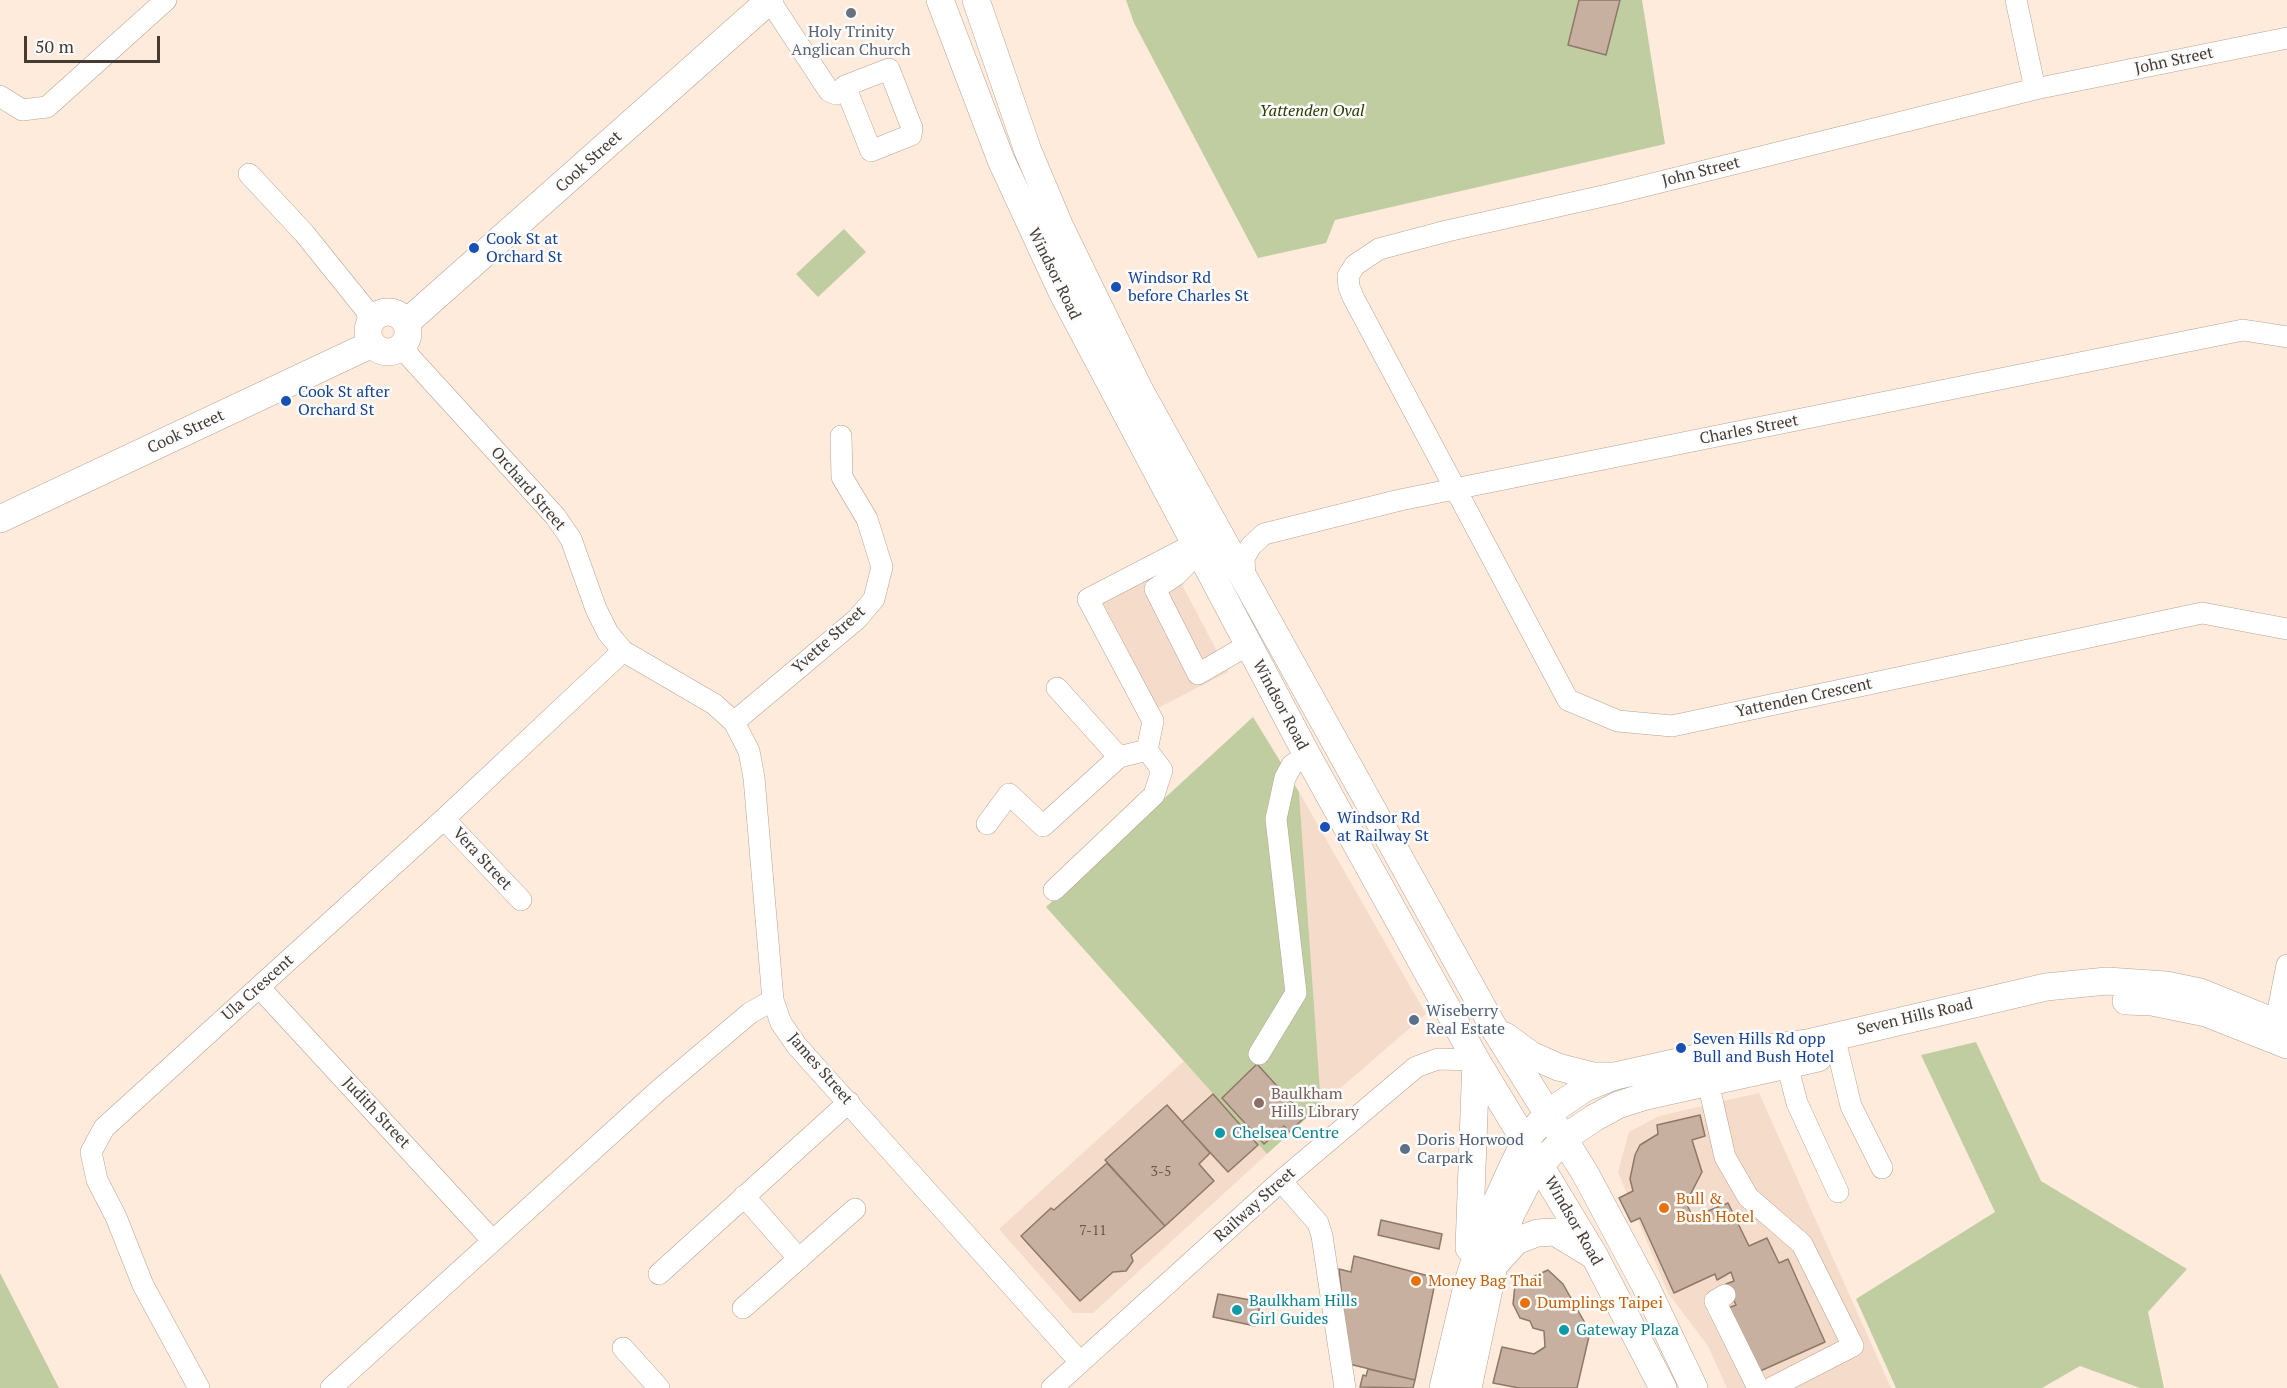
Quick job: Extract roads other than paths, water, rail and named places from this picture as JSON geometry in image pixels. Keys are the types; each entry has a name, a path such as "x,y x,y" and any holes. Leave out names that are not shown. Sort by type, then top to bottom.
{"main road":[{"name":"Cook Street","path":"405,334 770,0"},
{"name":"Windsor Road","path":"940,0 964,68 1030,228 1196,549 1476,1060 1594,1255 1663,1388"},
{"name":"Windsor Road","path":"976,0 1028,152 1060,226 1139,389 1494,1028 1548,1113 1645,1285 1694,1388"},
{"path":"388,312 396,313 405,334 392,352 378,349 371,334 381,313 388,312"},
{"name":"Cook Street","path":"0,519 371,334"},
{"name":"Seven Hills Road","path":"1468,1282 1487,1222 1525,1141 1548,1113 1585,1088 1615,1076 1701,1057 1808,1043 2046,987 2107,981 2166,985 2200,992 2280,1033"},
{"name":"Seven Hills Road","path":"1468,1388 1494,1265 1511,1214 1540,1165 1563,1139 1618,1105 1646,1096 2045,1004 2100,999 2152,1002 2206,1013 2280,1033"},
{"path":"1494,1028 1545,1062 1593,1076 1615,1076"},
{"path":"1443,1388 1468,1282 1476,1060"},
{"path":"1494,1265 1516,1241 1537,1233 1555,1232 1594,1255"}],"street":[{"path":"0,97 22,110 47,107 166,0"},
{"path":"770,0 829,91 836,94 845,86"},
{"path":"2016,0 2035,89"},
{"name":"John Street","path":"1452,484 1348,287 1348,276 1365,256 1379,249 1447,231 1612,194 2035,89 2287,38"},
{"path":"249,174 304,233 366,310 371,334"},
{"name":"Charles Street","path":"1245,579 1244,558 1251,546 1264,534 1452,484 2243,330 2287,336"},
{"name":"Orchard Street","path":"405,334 409,356 555,516 571,539 596,609 608,633 623,651"},
{"name":"Yvette Street","path":"734,722 857,619 874,599 882,567 867,519 842,477 841,436"},
{"name":"Yattenden Crescent","path":"1452,484 1568,700 1618,721 1672,726 2202,613 2287,629"},
{"path":"1196,549 1176,575 1155,589 1198,674 1248,645"},
{"path":"1054,890 1154,795 1162,770 1147,750 1153,722 1088,599 1196,549"},
{"name":"James Street","path":"623,651 714,704 734,722 749,751 754,778 773,1000 781,1023 797,1046 1080,1362"},
{"name":"Ula Crescent","path":"199,1388 143,1285 116,1217 97,1180 91,1152 104,1128 444,819 623,651"},
{"path":"1057,688 1119,757"},
{"path":"987,824 1009,794 1043,826 1119,757 1147,750"},
{"path":"1259,1054 1296,993 1276,819 1285,778 1292,765 1307,755"},
{"name":"Vera Street","path":"444,819 521,900"},
{"path":"2280,1033 2287,965"},
{"name":"Judith Street","path":"259,987 492,1240"},
{"path":"331,1388 492,1240 726,1032 750,1013 773,1000"},
{"path":"1838,1052 1851,1106 1882,1168"},
{"name":"Railway Street","path":"1052,1388 1281,1182 1397,1084 1429,1060 1476,1060"},
{"path":"1787,1064 1797,1103 1838,1191"},
{"path":"1708,1082 1725,1157 1748,1197 1802,1244 1853,1346 1771,1388"},
{"path":"659,1274 849,1102"},
{"path":"1281,1182 1318,1223 1322,1236 1345,1388"},
{"path":"744,1196 799,1259"},
{"path":"744,1308 855,1209"},
{"path":"1725,1294 1715,1301 1758,1388"},
{"path":"623,1348 659,1388"}],"place":[{"name":"Holy Trinity Anglican Church","path":"851,13"},
{"name":"Cook St at Orchard St","path":"474,248"},
{"name":"Windsor Rd before Charles St","path":"1116,287"},
{"name":"Cook St after Orchard St","path":"286,401"},
{"name":"Windsor Rd at Railway St","path":"1325,827"},
{"name":"Wiseberry Real Estate","path":"1414,1020"},
{"name":"Seven Hills Rd opp Bull and Bush Hotel","path":"1681,1048"},
{"name":"Baulkham Hills Library","path":"1259,1103"},
{"name":"Chelsea Centre","path":"1220,1133"},
{"name":"Doris Horwood Carpark","path":"1405,1149"},
{"name":"Bull & Bush Hotel","path":"1664,1208"},
{"name":"Money Bag Thai","path":"1416,1281"},
{"name":"Dumplings Taipei","path":"1525,1303"},
{"name":"Baulkham Hills Girl Guides","path":"1237,1310"},
{"name":"Gateway Plaza","path":"1564,1330"}],"park label":[{"name":"Yattenden Oval","path":"1312,111"}]}
